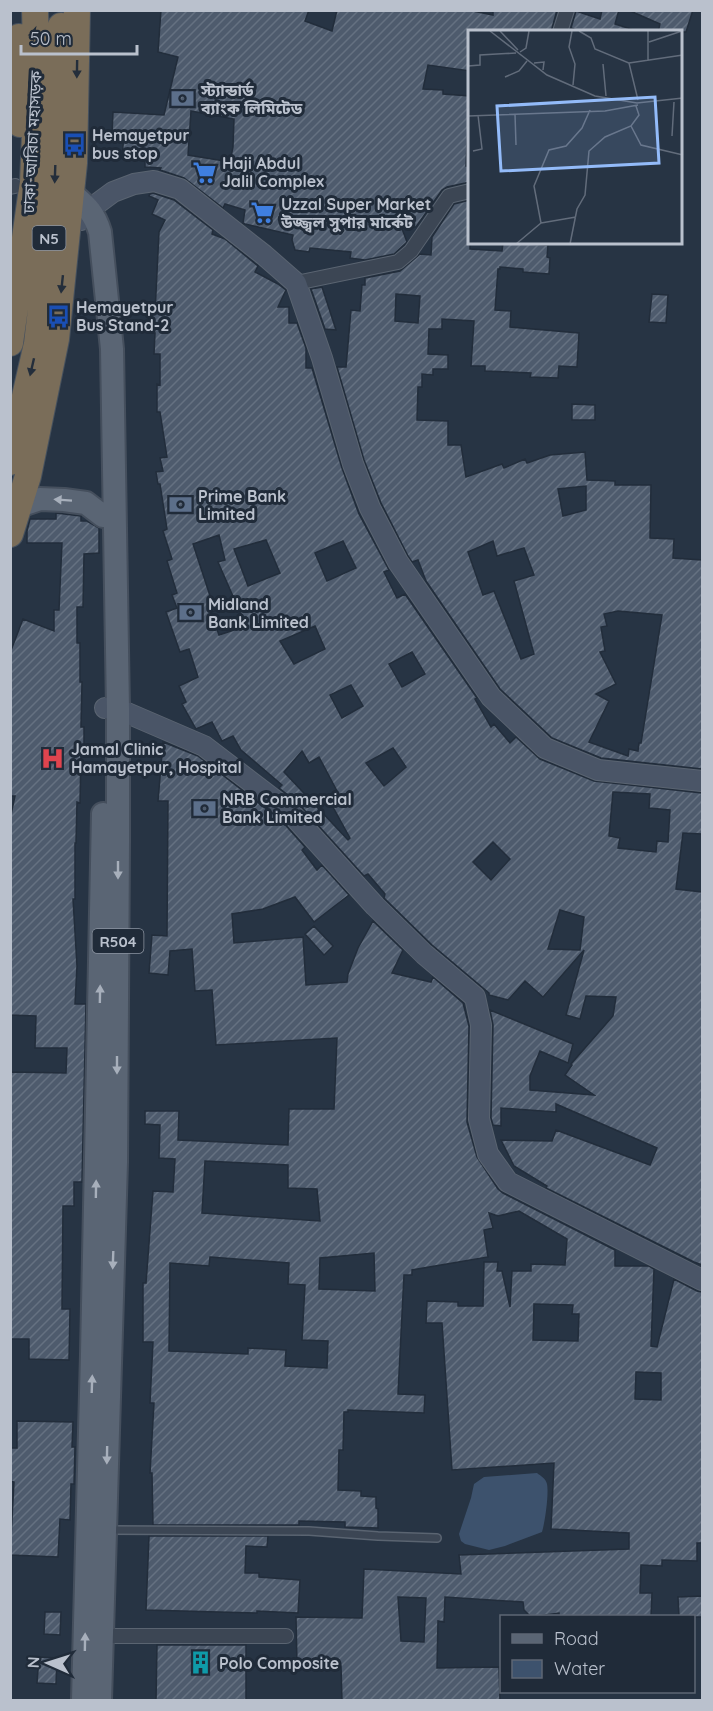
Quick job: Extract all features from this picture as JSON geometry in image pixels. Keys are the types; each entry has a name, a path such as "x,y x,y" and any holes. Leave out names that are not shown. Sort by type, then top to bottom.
{"highway":[{"path":"10,232 20,122 18,10"},
{"name":"ঢাকা-আরিচা মহাসড়ক","path":"10,343 33,182 37,87 36,10"},
{"name":"ঢাকা-আরিচা মহাসড়ক","path":"10,462 37,344 54,197 61,10"},
{"path":"10,534 28,476 56,339 78,208 74,163 77,10"}],"main road":[{"name":"R504","path":"78,208 87,235 100,350 103,516 112,709 83,1701"},
{"name":"R504","path":"78,208 96,220 100,232 112,349 116,1162 100,1701"},
{"path":"19,506 40,499 64,500 86,503 103,516"}],"street":[{"path":"561,30 567,10"},
{"path":"78,208 134,184 154,181 180,189 296,283 322,358 353,464 370,508 398,562 491,697 544,748 598,770 702,781"},
{"path":"296,283 399,262 411,251 449,196 468,191"},
{"path":"112,709 204,746 289,811 375,906 424,954 475,997 481,1025 479,1119 488,1155 508,1182 702,1280"},
{"path":"101,1636 286,1636"}],"lane":[{"path":"106,1530 309,1531 437,1538"}],"water":[{"path":"537,1473 547,1484 542,1532 489,1550 461,1541 459,1534 474,1484 484,1477"}],"building":[{"path":"161,10 309,10 305,21 332,31 337,10 468,10 493,15 493,10 557,10 552,30 468,30 468,71 428,65 423,89 443,90 443,94 468,96 466,166 468,166 468,182 442,190 416,227 401,226 407,242 394,254 365,260 350,258 351,252 310,248 309,252 295,250 293,235 245,224 243,223 245,210 225,204 223,208 184,178 160,170 161,168 145,167 145,159 122,158 124,134 112,134 113,112 164,115 178,57 158,52","holes":["191,111 234,119 230,162 188,155"]},
{"path":"602,10 619,10 615,24 631,30 576,30 571,28 576,11 600,19"},
{"path":"628,10 693,10 686,32 658,30 660,24"},
{"path":"150,194 174,200 213,230 212,234 225,239 258,266 255,272 286,290 278,307 289,307 289,323 297,323 306,348 306,368 312,368 342,468 359,514 389,570 384,572 397,598 405,594 477,698 475,699 491,727 494,724 510,743 516,737 540,759 594,781 702,793 702,834 683,833 676,889 702,892 702,1265 546,1188 547,1186 514,1166 501,1140 552,1141 556,1130 650,1165 657,1148 556,1104 556,1112 501,1108 501,1126 493,1125 491,1118 493,1025 490,1010 573,1044 568,1063 540,1051 530,1076 530,1090 594,1095 565,1075 571,1064 613,1016 616,997 586,996 580,1019 566,1015 584,950 543,997 525,981 508,1000 489,995 432,945 384,898 385,894 368,874 364,876 298,803 279,788 282,785 241,750 233,736 222,741 212,722 196,729 182,704 186,702 179,686 198,677 189,649 180,652 166,612 177,608 172,595 177,593 167,561 172,559 163,531 167,529 156,472 163,471 160,458 167,457 160,412 157,412 160,354 154,354 155,333 149,333 150,313 155,313 159,232 165,220 152,214 158,200 149,196","holes":["219,535 225,560 218,562 246,626 219,635 211,612 215,611 193,544","266,540 280,573 248,586 234,549","343,541 356,568 327,581 315,553","315,626 325,649 294,664 280,641","412,652 425,674 402,687 389,664","351,685 363,706 342,718 330,695","393,748 406,767 384,786 366,763","302,751 309,763 319,757 337,791 328,798 350,838 348,840 284,772","613,792 650,794 649,808 670,810 668,842 657,841 656,852 618,848 620,838 609,836","493,842 510,859 491,880 473,862","560,910 584,917 580,950 548,949"]},
{"path":"468,200 470,249 502,251 503,244 548,245 549,274 523,272 523,269 500,267 498,269 495,310 511,311 510,327 579,333 577,367 559,366 558,378 530,377 531,373 485,371 485,366 471,366 474,321 442,319 442,329 429,329 428,354 448,355 448,369 433,369 433,375 422,374 422,387 418,387 417,420 448,421 448,445 461,445 466,477 502,464 504,468 525,459 527,463 550,455 585,452 587,480 615,481 615,485 651,485 650,538 674,539 673,558 702,560 702,769 601,758 552,738 500,689 426,581 418,560 412,562 408,556 381,503 364,460 337,367 346,367 351,310 360,311 362,285 365,285 365,278 400,271 420,254 431,255 432,237 454,204","holes":["396,294 420,296 418,323 395,321","586,486 586,510 563,516 558,489","493,541 497,556 524,548 534,575 514,581 534,654 521,659 494,591 483,595 468,552","618,611 662,615 641,743 639,743 638,751 629,749 628,756 589,742 609,701 596,694 616,684 600,652 605,651 601,627 607,626 604,614"]},
{"path":"322,287 336,330 325,329 311,289"},
{"path":"652,294 668,295 666,323 649,322"},
{"path":"572,404 595,405 595,420 572,420"},
{"path":"56,513 81,516 81,521 87,521 99,528 99,553 84,554 83,607 77,607 84,754 81,754 80,803 77,802 75,843 75,899 73,899 77,966 75,1004 86,1004 82,1182 74,1182 74,1206 63,1206 62,1309 70,1309 69,1360 29,1359 29,1339 10,1339 10,1072 66,1073 67,1048 35,1048 36,1016 10,1015 10,819 15,796 10,796 10,653 23,619 54,631 54,610 59,610 62,543 27,543 27,531 30,519 56,519"},
{"path":"163,742 198,756 281,820 305,847 302,850 317,870 322,865 349,895 314,922 295,897 263,909 232,914 234,943 303,937 306,985 347,982 358,948 373,921 403,950 392,973 431,982 433,977 463,1003 469,1026 467,1122 477,1157 503,1193 615,1250 615,1266 649,1266 654,1269 651,1346 657,1347 674,1279 702,1292 702,1543 697,1543 697,1561 662,1560 662,1566 641,1565 640,1593 652,1593 651,1615 559,1615 559,1613 529,1615 524,1610 523,1602 445,1597 444,1622 438,1621 437,1668 499,1667 500,1701 342,1701 341,1666 297,1665 296,1617 362,1618 364,1569 461,1574 459,1555 629,1549 629,1533 551,1529 554,1463 452,1470 442,1323 426,1323 427,1301 458,1302 458,1306 483,1306 484,1262 498,1262 497,1271 502,1271 510,1307 512,1271 531,1271 531,1264 565,1265 567,1239 519,1211 498,1216 489,1213 493,1228 484,1230 488,1257 412,1270 412,1275 404,1275 398,1394 425,1395 424,1413 348,1410 344,1412 343,1450 339,1450 338,1490 361,1491 361,1496 376,1497 378,1528 345,1527 345,1522 299,1521 299,1525 153,1525 152,1473 150,1473 154,1403 150,1403 153,1342 143,1342 143,1283 146,1283 153,1191 173,1192 175,1159 159,1158 160,1125 145,1124 145,1111 179,1111 178,1140 288,1145 289,1109 334,1109 337,1038 216,1045 212,990 195,991 192,949 170,951 168,975 149,973 152,935 167,936 168,801 158,801","holes":["205,1161 288,1165 288,1188 317,1189 320,1221 202,1213","374,1253 375,1291 319,1289 320,1258","210,1257 289,1263 288,1284 305,1285 302,1340 328,1341 327,1368 285,1366 286,1350 248,1348 248,1354 169,1351 170,1263 209,1266","534,1304 573,1305 572,1314 579,1314 578,1341 533,1340","636,1372 661,1373 661,1400 635,1399","398,1597 426,1598 424,1642 401,1641"]},
{"path":"314,926 333,946 324,955 305,934"},
{"path":"17,1421 73,1422 74,1484 71,1484 70,1520 60,1519 58,1557 10,1555 14,1482 10,1481 10,1448 17,1448"},
{"path":"149,1536 268,1536 267,1547 246,1546 245,1573 259,1573 259,1577 300,1580 298,1613 146,1610"},
{"path":"702,1596 702,1617 679,1615 678,1597"},
{"path":"45,1612 61,1612 60,1635 44,1634"},
{"name":"Polo Composite","path":"157,1645 246,1645 246,1701 156,1701"},
{"path":"39,1657 57,1658 56,1684 37,1683"}],"place":[{"name":"স্ট্যান্ডার্ড ব্যাংক লিমিটেড","path":"183,99"},
{"name":"Hemayetpur bus stop","path":"74,144"},
{"name":"Haji Abdul Jalil Complex","path":"204,172"},
{"name":"Uzzal Super Market উজ্জ্বল সুপার মার্কেট","path":"263,213"},
{"name":"Hemayetpur Bus Stand-2","path":"58,316"},
{"name":"Prime Bank Limited","path":"180,505"},
{"name":"Midland Bank Limited","path":"190,613"},
{"name":"Jamal Clinic Hamayetpur, Hospital","path":"53,758"},
{"name":"NRB Commercial Bank Limited","path":"204,808"},
{"name":"Polo Composite","path":"201,1663"}]}
